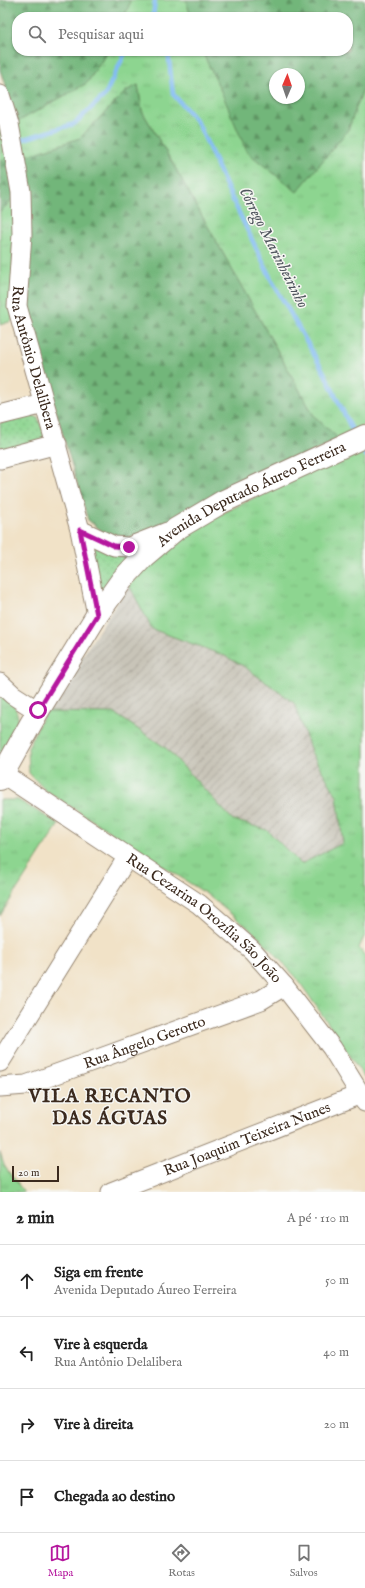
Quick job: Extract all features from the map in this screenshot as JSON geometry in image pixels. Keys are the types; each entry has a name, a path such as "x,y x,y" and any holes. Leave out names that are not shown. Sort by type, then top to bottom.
{"main road":[{"name":"Avenida Deputado Áureo Ferreira","path":"2,776 38,710 97,615 122,580 144,556 176,529 222,502 365,436"}],"street":[{"name":"Rua Antônio Delalibera","path":"0,95 9,124 21,192 22,234 17,306 80,530 97,615"},
{"path":"0,415 44,404"},
{"path":"0,459 56,444"},
{"path":"80,530 114,546 129,547 176,529"},
{"path":"0,683 13,695 38,710"},
{"name":"Rua Cezarina Orozília São João","path":"2,776 198,904 252,950 284,986 332,1048 363,1098"},
{"path":"0,1062 127,858"},
{"name":"Rua Ângelo Gerotto","path":"0,1088 26,1085 41,1080 261,1000 284,986"},
{"name":"Rua Joaquim Teixeira Nunes","path":"111,1192 363,1098"}],"shaded area":[{"path":"129,585 152,629 225,656 245,667 294,703 312,754 337,796 343,843 301,864 267,830 233,820 166,748 45,712"}],"green space":[{"path":"0,0 129,0 130,3 126,12 12,12 12,56 105,56 87,83 17,122 0,70"},
{"path":"129,0 186,0 190,12 126,12 130,3"},
{"path":"186,0 365,0 365,83 348,130 297,192 247,152 204,56 353,56 353,12 190,12"},
{"path":"105,56 204,56 221,91 348,130 365,83 365,424 339,439 314,416 142,111 138,85 126,91 80,138 27,156 17,122 87,83"},
{"path":"138,85 142,111 314,416 339,439 145,534 122,539 104,533 88,520 26,303 31,188 27,156 80,138 126,91"},
{"path":"0,119 8,157 0,162"},
{"path":"8,157 14,198 0,212 0,162"},
{"path":"14,198 12,321 0,325 0,212"},
{"path":"31,414 38,418 45,437 42,441 0,452 0,423"},
{"path":"365,443 365,935 359,948 365,956 365,1079 296,977 258,936 205,893 45,790 29,773 28,747 45,712 114,713 166,748 233,820 267,830 301,864 343,843 337,796 312,754 294,703 245,667 225,656 152,629 129,585 179,535"},
{"path":"94,546 132,554 98,597 90,555"},
{"path":"0,689 16,709 18,724 0,754"},
{"path":"0,800 18,800 59,824 0,916"},
{"path":"0,1152 5,1167 24,1192 0,1192"}],"waterway":[{"name":"Córrego Marinheirinho","path":"154,12 155,0"},
{"path":"17,141 74,124 105,95 124,56"},
{"name":"Córrego Marinheirinho","path":"169,56 173,94 198,123 228,190 271,279 325,374 354,434"},
{"name":"Córrego Marinheirinho","path":"359,444 365,455"}],"district":[{"name":"VILA RECANTO DAS ÁGUAS","path":"110,1108"}],"route":[{"path":"38,710 97,615 80,530 114,546 129,547"}]}
